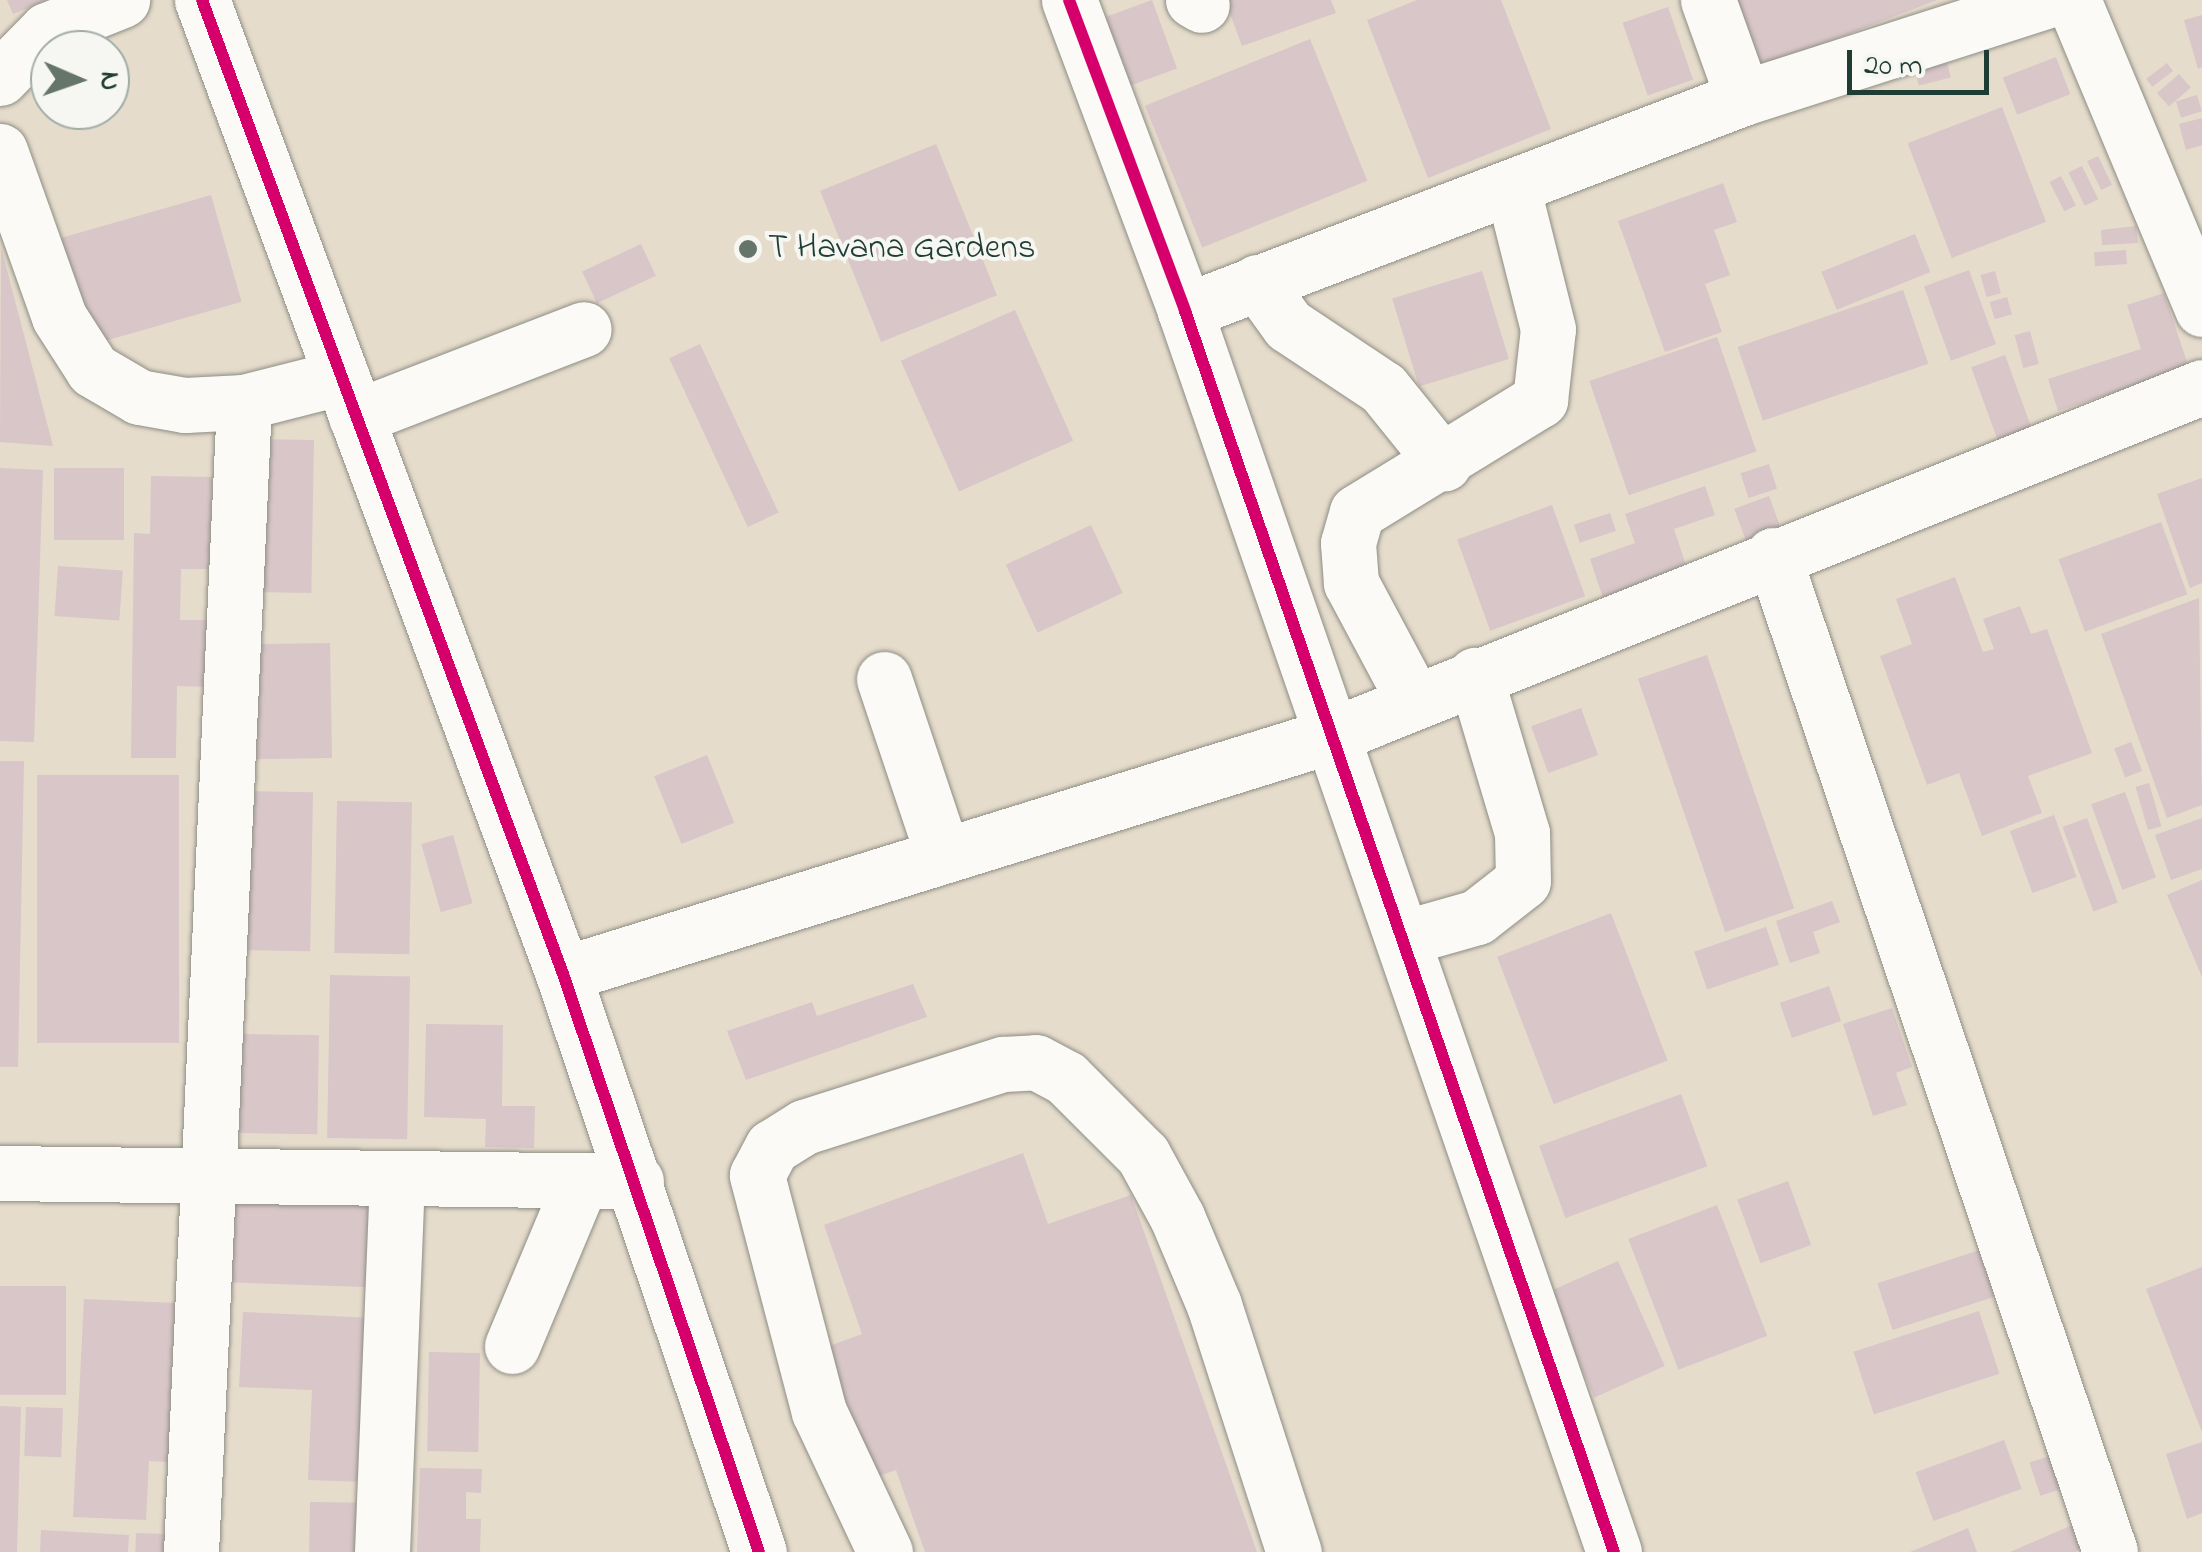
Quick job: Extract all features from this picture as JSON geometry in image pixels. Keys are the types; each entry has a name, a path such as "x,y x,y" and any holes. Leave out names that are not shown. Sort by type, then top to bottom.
{"street":[{"path":"0,78 47,30 122,0"},
{"path":"202,0 563,974 760,1552"},
{"path":"1069,0 1184,311 1404,938 1606,1550"},
{"path":"1708,0 1743,98"},
{"path":"1184,311 1743,98 2048,0"},
{"path":"2074,0 2202,309"},
{"path":"0,151 59,317 93,370 139,397 184,405 349,397 584,329"},
{"path":"1414,699 1351,582 1348,542 1358,512 1444,464 1540,400 1548,329 1512,186"},
{"path":"1257,282 1288,325 1383,388 1444,464"},
{"path":"563,974 1333,735 1772,555 2202,387"},
{"path":"192,1552 204,1178 244,402"},
{"path":"1772,555 2110,1552"},
{"path":"1404,938 1477,918 1506,901 1523,882 1522,833 1475,674"},
{"path":"884,679 943,855"},
{"path":"885,1552 820,1412 757,1175 772,1146 804,1126 1003,1064 1036,1062 1066,1078 1143,1155 1177,1217 1214,1305 1294,1552"},
{"path":"0,1173 398,1182 636,1181"},
{"path":"512,1346 581,1181"},
{"path":"382,1552 398,1182"}],"building":[{"path":"7,0 47,0 13,14"},
{"path":"1152,0 1177,69 1124,88 1099,19"},
{"path":"1225,0 1331,0 1336,13 1242,46"},
{"path":"1417,0 1501,0 1551,129 1428,178 1367,20"},
{"path":"1725,0 1937,0 1752,71"},
{"path":"1668,7 1693,80 1648,95 1623,23"},
{"path":"2202,15 2202,67 2198,69 2184,20"},
{"path":"1310,39 1367,181 1202,248 1145,106"},
{"path":"2056,57 2070,94 2017,115 2003,77"},
{"path":"1947,62 1951,78 1919,86 1915,70"},
{"path":"2167,63 2173,71 2152,87 2146,79"},
{"path":"2179,74 2191,88 2169,107 2157,93"},
{"path":"2197,95 2202,111 2181,118 2176,101"},
{"path":"2002,107 2046,222 1952,258 1908,143"},
{"path":"2202,118 2202,145 2186,150 2179,124"},
{"path":"936,144 997,295 881,342 820,191"},
{"path":"2098,156 2112,185 2101,190 2087,161"},
{"path":"2082,166 2098,199 2085,206 2069,173"},
{"path":"2061,176 2076,205 2064,211 2049,182"},
{"path":"1723,183 1737,222 1714,230 1730,275 1705,284 1722,332 1665,352 1618,221"},
{"path":"211,195 242,302 92,345 61,238"},
{"path":"2136,226 2138,243 2102,245 2101,230"},
{"path":"1915,234 1930,272 1837,310 1821,272"},
{"path":"641,244 656,276 597,303 582,271"},
{"path":"1,247 53,446 0,442"},
{"path":"2126,250 2127,264 2095,266 2094,252"},
{"path":"1969,270 1996,344 1951,361 1924,286"},
{"path":"1482,271 1509,359 1419,386 1392,298"},
{"path":"1995,271 2001,293 1986,297 1981,275"},
{"path":"1903,290 1928,364 1763,421 1738,347"},
{"path":"2164,293 2189,368 2058,411 2048,379 2141,349 2127,305"},
{"path":"2007,297 2012,314 1995,319 1990,302"},
{"path":"1015,310 1073,441 959,491 901,361"},
{"path":"2030,331 2039,364 2023,368 2015,335"},
{"path":"1717,337 1756,451 1629,495 1589,381"},
{"path":"700,344 779,513 748,527 669,358"},
{"path":"2005,355 2037,444 2004,457 1971,367"},
{"path":"256,439 314,440 311,593 253,592"},
{"path":"1769,464 1777,489 1749,498 1740,473"},
{"path":"0,468 43,470 34,742 0,741"},
{"path":"54,468 124,468 124,540 54,540"},
{"path":"151,476 212,477 211,569 181,569 180,620 210,620 209,687 177,686 176,758 131,758 134,533 150,534"},
{"path":"2202,478 2202,583 2190,588 2157,494"},
{"path":"1705,486 1715,515 1674,529 1688,571 1604,601 1590,559 1635,543 1625,514"},
{"path":"1769,496 1785,540 1750,553 1734,509"},
{"path":"1552,505 1585,596 1490,631 1457,540"},
{"path":"1610,513 1616,531 1580,543 1574,525"},
{"path":"2161,522 2187,594 2085,632 2059,559"},
{"path":"1091,525 1123,593 1038,633 1006,565"},
{"path":"58,566 123,571 119,620 55,616"},
{"path":"1955,577 1983,652 1994,649 1983,619 2020,606 2031,634 2047,629 2092,753 2028,776 2042,813 1982,836 1959,773 1927,785 1880,656 1912,644 1896,599"},
{"path":"2199,598 2202,805 2167,818 2101,634"},
{"path":"330,643 332,758 240,760 238,645"},
{"path":"1707,655 1794,908 1725,932 1638,679"},
{"path":"1581,708 1598,755 1548,773 1531,726"},
{"path":"2131,742 2142,771 2125,777 2114,748"},
{"path":"707,755 734,823 681,844 654,776"},
{"path":"0,761 24,761 18,1067 0,1067"},
{"path":"37,775 179,775 179,1043 37,1043"},
{"path":"2149,783 2161,826 2148,830 2136,787"},
{"path":"237,791 313,792 310,951 234,950"},
{"path":"2125,792 2156,878 2122,890 2091,804"},
{"path":"337,801 412,802 409,954 334,953"},
{"path":"2054,815 2077,877 2032,893 2010,831"},
{"path":"2087,818 2118,903 2093,911 2063,827"},
{"path":"2202,818 2202,869 2171,880 2155,835"},
{"path":"453,835 473,903 441,912 421,844"},
{"path":"2202,880 2202,977 2167,895"},
{"path":"1832,901 1840,922 1813,932 1820,953 1790,963 1776,921"},
{"path":"1611,913 1668,1061 1554,1104 1497,957"},
{"path":"1766,927 1779,965 1707,990 1694,952"},
{"path":"330,975 410,976 407,1139 327,1138"},
{"path":"913,984 927,1017 746,1080 727,1031 812,1002 817,1016"},
{"path":"1829,986 1841,1021 1792,1038 1780,1003"},
{"path":"1892,1008 1912,1067 1896,1073 1907,1105 1873,1116 1843,1024"},
{"path":"426,1024 503,1025 502,1106 535,1106 534,1148 485,1147 486,1119 424,1117"},
{"path":"241,1034 319,1035 317,1134 239,1133"},
{"path":"1681,1094 1707,1166 1565,1218 1539,1146"},
{"path":"1023,1153 1048,1224 1131,1195 1257,1552 925,1552 896,1470 868,1480 821,1349 862,1334 824,1225"},
{"path":"1788,1181 1811,1245 1761,1263 1737,1199"},
{"path":"220,1200 374,1205 371,1287 217,1282"},
{"path":"1717,1205 1767,1336 1678,1370 1628,1239"},
{"path":"1983,1249 1998,1296 1893,1330 1877,1283"},
{"path":"1618,1261 1665,1366 1594,1397 1548,1292"},
{"path":"2202,1267 2202,1432 2146,1289"},
{"path":"0,1286 66,1286 66,1395 0,1395"},
{"path":"84,1299 175,1303 170,1410 188,1411 186,1463 149,1461 146,1520 73,1517"},
{"path":"1979,1311 1999,1374 1874,1415 1853,1352"},
{"path":"243,1312 373,1318 366,1482 308,1480 312,1390 239,1387"},
{"path":"429,1352 480,1353 478,1452 427,1451"},
{"path":"0,1406 21,1407 17,1552 0,1552"},
{"path":"26,1407 63,1408 61,1457 24,1456"},
{"path":"2004,1440 2022,1489 1933,1521 1916,1472"},
{"path":"2202,1442 2202,1513 2187,1519 2166,1454"},
{"path":"2059,1453 2070,1486 2040,1496 2030,1463"},
{"path":"420,1468 482,1469 481,1493 466,1492 466,1519 481,1519 480,1552 417,1552"},
{"path":"310,1502 360,1503 359,1552 309,1552"},
{"path":"2084,1520 2092,1540 2075,1552 2010,1552"},
{"path":"1968,1528 1977,1552 1910,1552"},
{"path":"41,1530 129,1535 128,1552 40,1552"},
{"path":"136,1533 166,1534 165,1552 135,1552"}],"cycle path":[{"path":"202,0 563,974 759,1552"},
{"path":"1069,0 1185,311 1614,1552"}],"place":[{"name":"T Havana Gardens","path":"748,249"}]}
